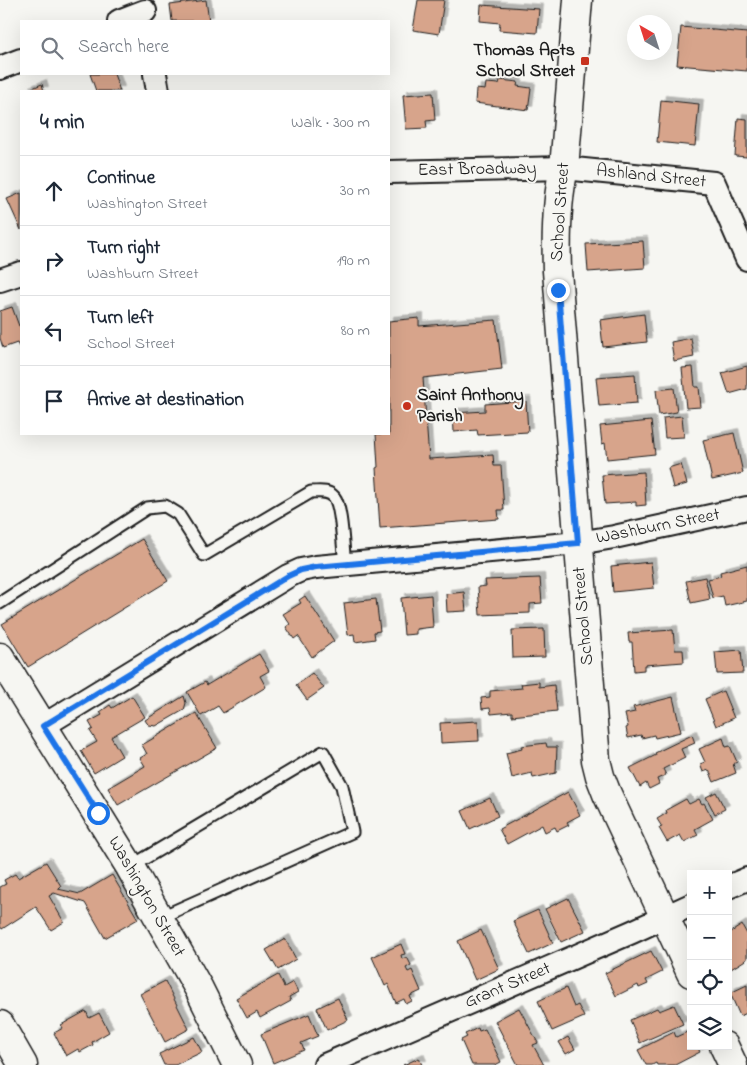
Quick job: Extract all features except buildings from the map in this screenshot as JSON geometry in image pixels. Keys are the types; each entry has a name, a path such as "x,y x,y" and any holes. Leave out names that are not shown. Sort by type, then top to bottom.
{"street":[{"name":"School Street","path":"578,0 564,168 559,203 557,271 596,760 607,794 687,965"},
{"path":"122,20 145,11"},
{"path":"0,68 20,60"},
{"path":"155,75 158,90"},
{"name":"East Broadway","path":"390,172 564,168"},
{"name":"Ashland Street","path":"564,168 714,183 747,259"},
{"path":"0,280 20,272"},
{"name":"Washburn Street","path":"43,726 294,573 308,568 578,543 747,508"},
{"name":"Washington Street","path":"0,656 130,866 203,997 237,1065"},
{"path":"732,886 747,878"},
{"name":"Grant Street","path":"325,1065 687,907"},
{"path":"0,1025 23,1065"},
{"path":"726,1050 733,1065"}],"lane":[{"path":"0,603 147,508 165,506 178,514 204,555 311,492 325,492 334,497 338,508 345,564"},
{"path":"130,866 323,752 342,786 352,832 159,918"}],"place":[{"name":"Thomas Apts School Street","path":"585,61"},
{"name":"Saint Anthony Parish","path":"407,406"}],"route":[{"path":"98,813 43,726 288,576 301,570 316,567 578,543 558,290"}]}
